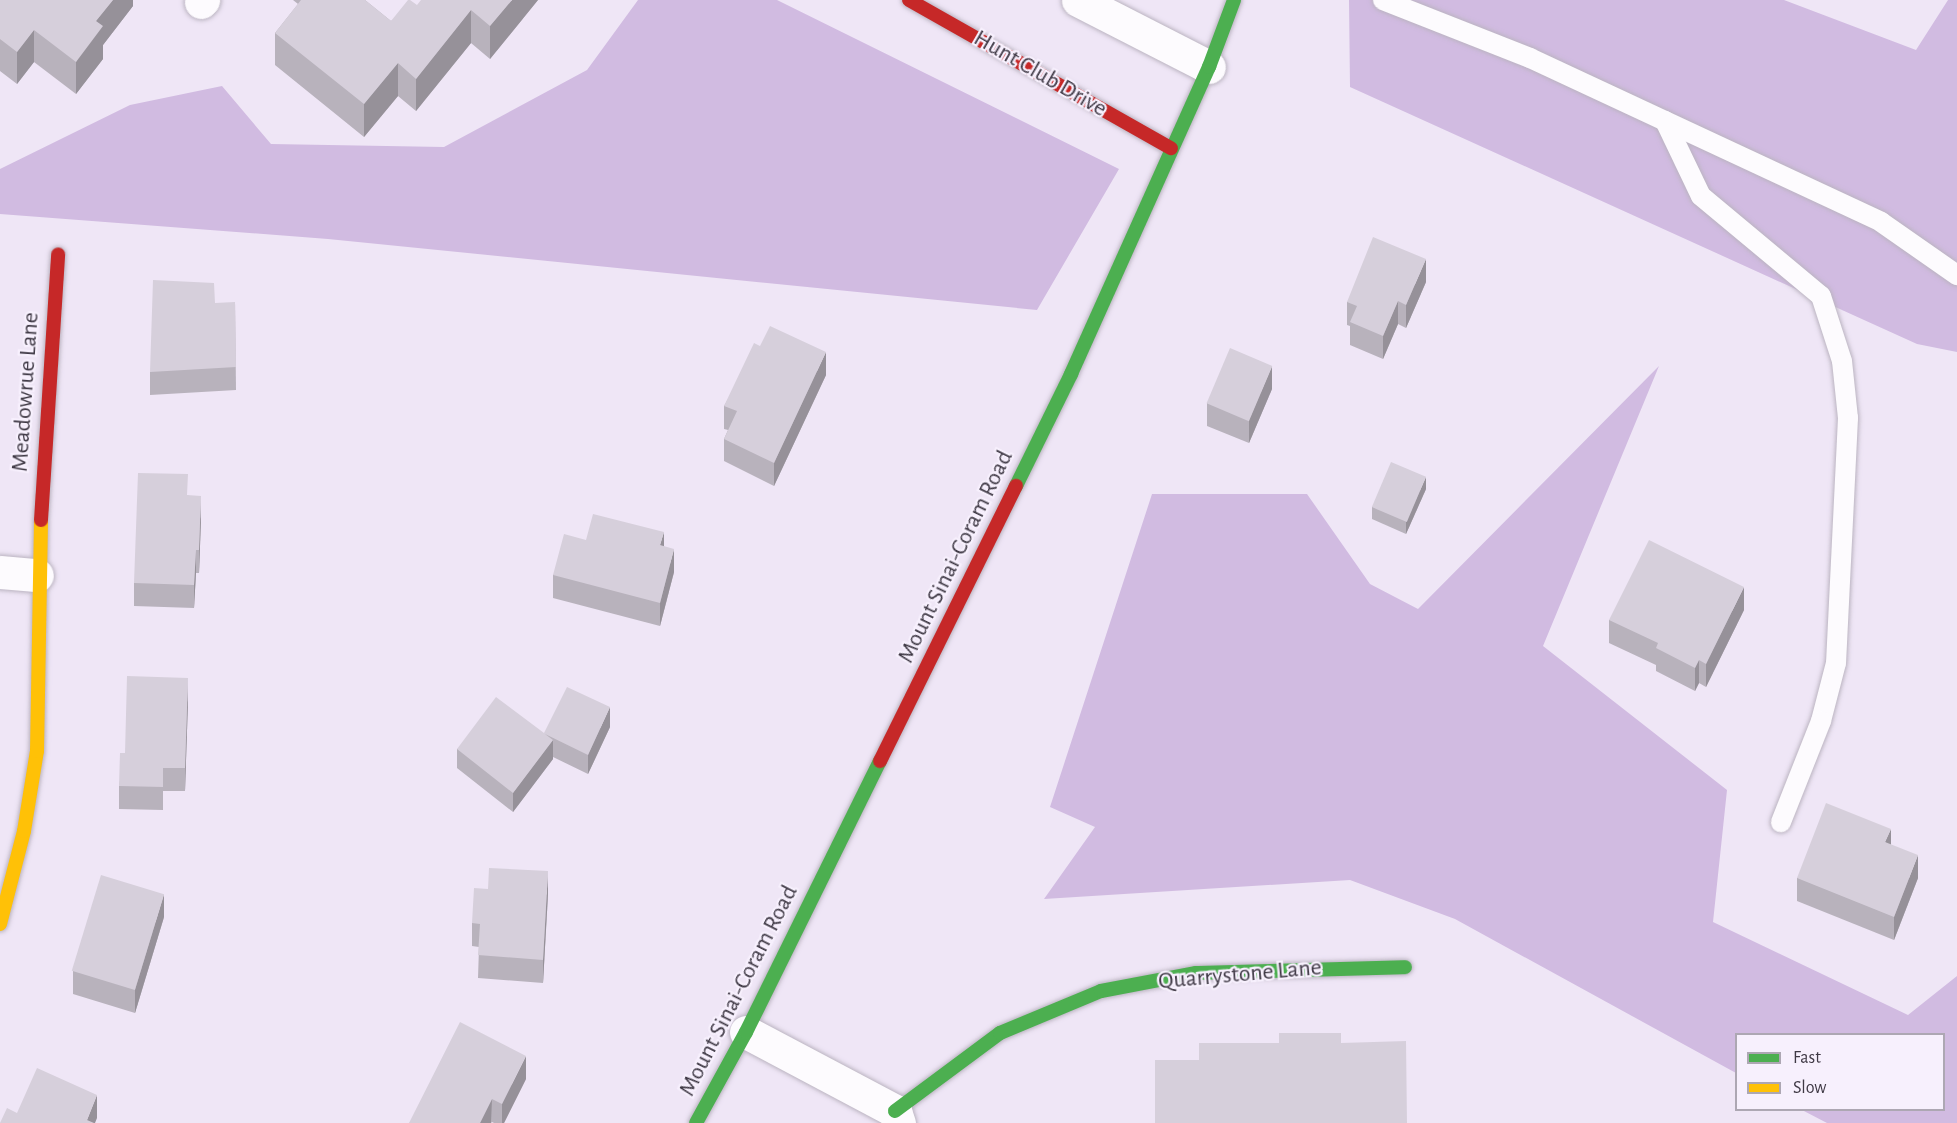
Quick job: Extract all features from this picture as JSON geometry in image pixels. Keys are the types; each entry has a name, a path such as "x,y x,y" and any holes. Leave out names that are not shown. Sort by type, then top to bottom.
{"street":[{"name":"Hunt Club Drive","path":"909,0 1171,148"},
{"path":"1078,0 1209,67"},
{"name":"Mount Sinai-Coram Road","path":"696,1123 746,1032 1071,375 1209,67 1234,0"},
{"name":"Meadowrue Lane","path":"0,924 24,831 37,751 37,575 58,255"},
{"path":"0,572 37,575"},
{"name":"Quarrystone Lane","path":"746,1032 897,1117 1000,1033 1101,991 1197,973 1405,968"}],"lane":[{"path":"1383,0 1530,58 1881,222 1957,275"},
{"path":"1665,122 1701,196 1821,296 1842,361 1848,418 1836,663 1821,721 1781,822"}],"shaded area":[{"path":"638,0 777,0 1119,169 1037,310 328,239 0,214 0,169 130,105 222,86 271,144 444,147 587,70"},
{"path":"1349,0 1784,0 1916,50 1948,0 1957,0 1957,352 1917,344 1350,87"},
{"path":"1659,366 1543,646 1727,790 1713,922 1908,1015 1957,976 1957,1123 1827,1123 1804,1111 1945,1111 1945,1033 1735,1033 1735,1072 1455,919 1350,880 1044,899 1095,827 1050,807 1152,494 1307,494 1370,584 1418,609"}],"building":[{"path":"0,0 113,0 96,21 103,26 76,62 34,30 17,52 0,39"},
{"path":"301,0 365,0 391,21 408,0 417,5 421,0 512,0 490,26 471,10 416,79 398,63 364,104 275,33"},
{"path":"1373,237 1426,259 1406,305 1398,301 1383,336 1350,322 1357,306 1347,302"},
{"path":"153,280 214,283 215,303 235,302 236,367 150,372"},
{"path":"770,326 826,352 774,463 724,439 737,411 724,406 754,343 760,346"},
{"path":"1230,348 1272,366 1249,421 1207,403"},
{"path":"1391,462 1426,477 1407,522 1372,507"},
{"path":"138,473 188,474 187,495 201,496 199,550 196,550 194,585 134,583"},
{"path":"593,514 664,532 660,545 674,549 660,603 553,575 564,534 586,540"},
{"path":"1649,540 1744,587 1706,664 1699,660 1695,668 1656,648 1658,643 1609,620"},
{"path":"127,676 188,678 185,768 163,768 163,787 119,786 120,753 125,753"},
{"path":"567,687 610,707 588,755 545,734 553,740 513,793 457,749 496,697 544,733"},
{"path":"1826,803 1891,829 1885,842 1918,855 1894,917 1797,878"},
{"path":"489,868 548,871 543,960 478,955 480,924 472,923 474,888 488,889"},
{"path":"101,875 164,894 135,990 72,971"},
{"path":"460,1022 526,1056 502,1104 492,1099 480,1123 409,1123"},
{"path":"1279,1033 1341,1033 1341,1043 1406,1041 1407,1123 1155,1123 1155,1060 1199,1060 1199,1043 1279,1043"},
{"path":"37,1068 97,1095 87,1120 94,1123 0,1123 7,1108 17,1113"}],"traffic: fast":[{"path":"1016,486 1071,374 1209,67 1234,0"},
{"path":"696,1123 746,1032 880,761"},
{"path":"895,1111 1000,1033 1101,991 1196,973 1405,967"}],"traffic: slow":[{"path":"0,924 24,831 37,751 41,520"}],"traffic: jam":[{"path":"909,0 1171,148"},
{"path":"41,520 58,255"},
{"path":"880,761 1016,486"}]}
